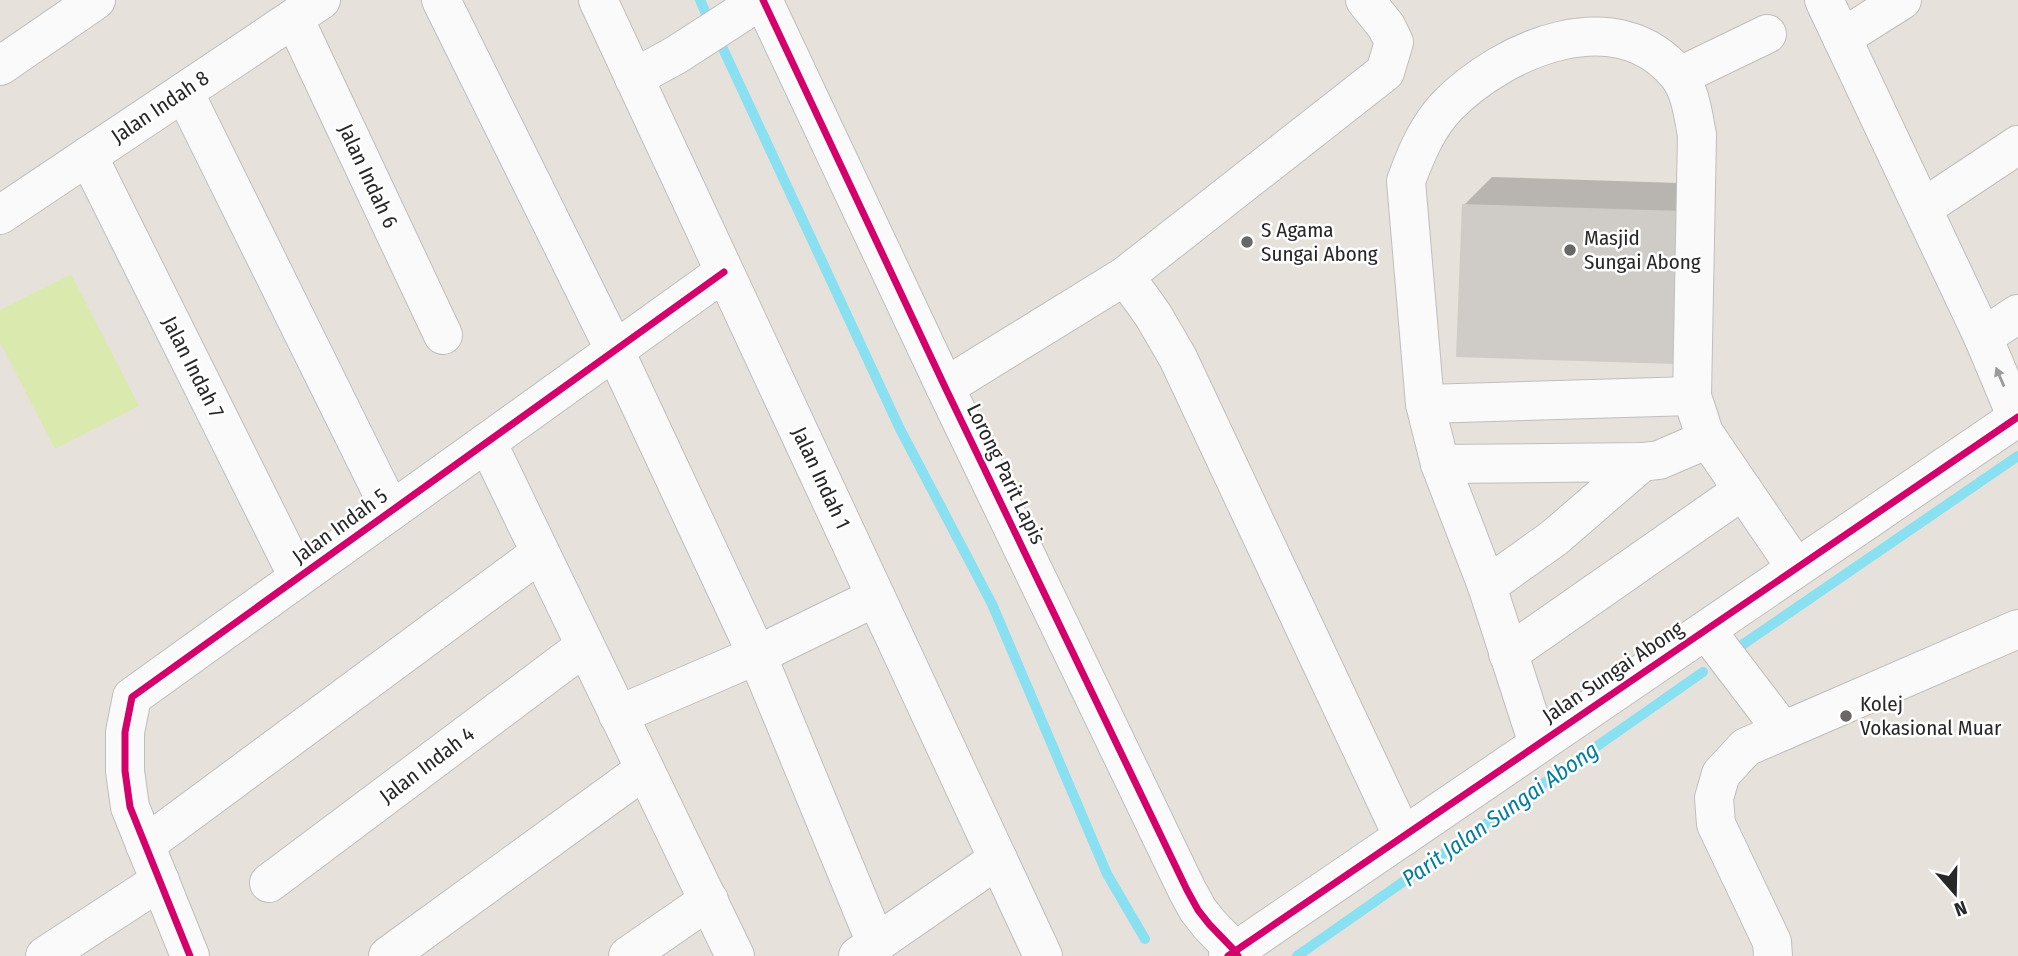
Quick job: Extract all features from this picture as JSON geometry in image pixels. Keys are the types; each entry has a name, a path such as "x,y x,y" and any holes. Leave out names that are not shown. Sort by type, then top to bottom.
{"street":[{"path":"0,66 96,0"},
{"path":"441,0 615,351 757,656 867,950 998,859"},
{"name":"Jalan Indah 1","path":"598,0 1043,956"},
{"path":"945,387 1125,276 1385,72 1394,42 1386,26 1365,0"},
{"path":"1824,0 2018,417"},
{"path":"1842,38 1902,0"},
{"path":"634,78 676,55 753,5"},
{"name":"Lorong Parit Lapis","path":"753,5 945,387 1186,890 1198,910 1234,954"},
{"name":"Jalan Indah 8","path":"0,215 307,9"},
{"name":"Jalan Indah 6","path":"307,9 443,335"},
{"path":"1538,744 1487,586 1440,464 1424,404 1406,181 1418,147 1445,108 1481,75 1535,45 1571,34 1607,31 1645,43 1660,54 1680,76 1690,100 1697,135 1692,396 1708,439 1796,568"},
{"path":"1680,76 1767,34"},
{"path":"184,92 391,511"},
{"path":"1923,208 2018,145"},
{"name":"Jalan Indah 7","path":"88,156 298,577"},
{"name":"Jalan Indah 5","path":"190,956 130,807 125,771 125,732 132,697 724,272"},
{"path":"1125,276 1153,315 1178,358 1403,836"},
{"path":"1983,337 2018,314"},
{"path":"1424,404 1692,396"},
{"name":"Jalan Sungai Abong","path":"1234,954 2018,417"},
{"path":"1440,464 1642,462 1659,460 1708,439"},
{"path":"487,442 734,956"},
{"path":"1487,586 1554,538 1642,462"},
{"path":"1508,654 1743,491"},
{"path":"145,845 540,553"},
{"path":"618,715 757,656 876,597"},
{"path":"1773,956 1772,942 1716,824 1714,798 1721,774 1746,747 2018,629"},
{"path":"1706,630 1783,731"},
{"name":"Jalan Indah 4","path":"269,883 585,646"},
{"path":"388,956 644,770"},
{"path":"45,956 160,881"},
{"path":"628,956 709,900"}],"green space":[{"path":"71,274 139,406 55,449 0,342 0,310"}],"building":[{"name":"Masjid Sungai Abong","path":"1462,204 1682,211 1676,364 1456,357"}],"waterway":[{"path":"700,0 711,25"},
{"path":"718,38 900,429 992,604 1107,874 1145,939"},
{"name":"Parit Jalan Sungai Abong","path":"1742,645 2018,456"},
{"name":"Parit Jalan Sungai Abong","path":"1297,956 1703,672"}],"cycle path":[{"path":"763,0 945,387 1187,890 1198,910 1238,956"},
{"path":"190,956 130,807 125,771 125,732 132,697 724,272"},
{"path":"1228,956 2018,417"}],"place":[{"name":"S Agama Sungai Abong","path":"1247,242"},
{"name":"Masjid Sungai Abong","path":"1570,250"},
{"name":"Kolej Vokasional Muar","path":"1846,716"}]}
